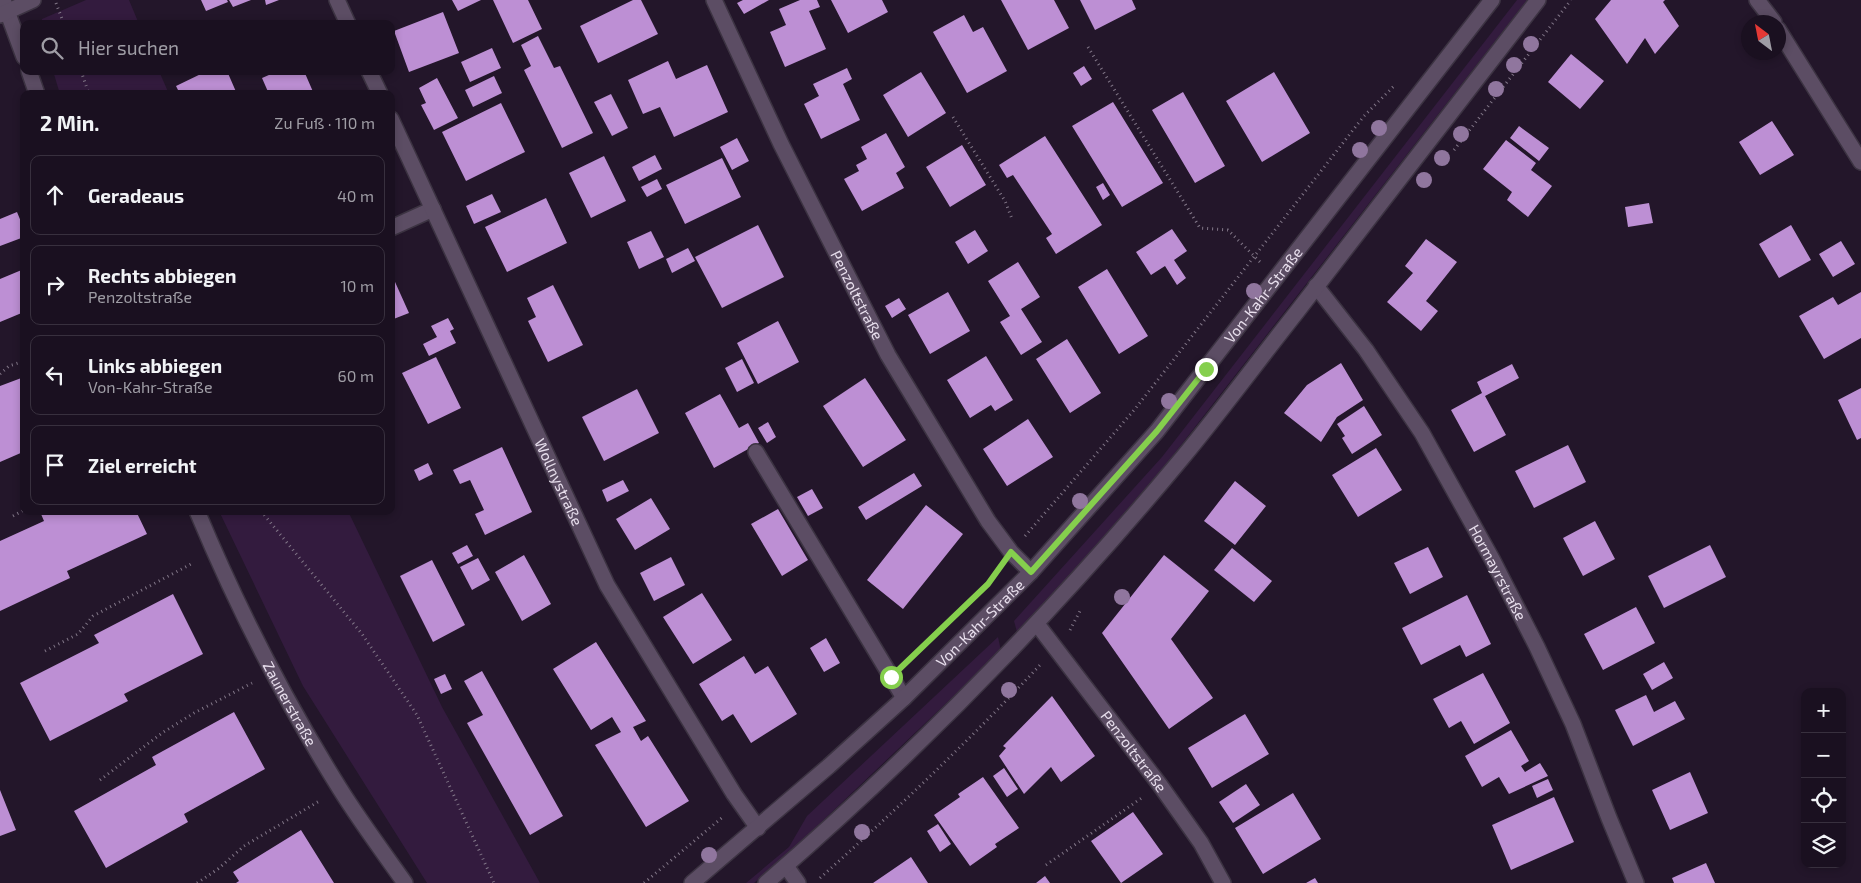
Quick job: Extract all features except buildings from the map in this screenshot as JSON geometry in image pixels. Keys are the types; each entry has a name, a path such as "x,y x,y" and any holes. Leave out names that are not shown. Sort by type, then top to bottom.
{"street":[{"path":"20,47 4,9 33,0"},
{"path":"337,0 346,20"},
{"name":"Penzoltstraße","path":"714,0 781,144 888,355 988,521 1011,552 1031,572"},
{"name":"Von-Kahr-Straße","path":"692,883 758,828 904,698 1031,572 1157,431 1492,0"},
{"path":"766,883 954,708 1037,624 1184,456 1538,0"},
{"path":"1757,0 1769,15"},
{"path":"1786,42 1861,162"},
{"path":"30,75 36,90"},
{"path":"371,75 378,90"},
{"name":"Wollnystraße","path":"395,128 607,586 742,806 758,828"},
{"path":"395,226 433,209"},
{"name":"Hormayrstraße","path":"1316,286 1366,350 1422,433 1492,559 1537,647 1573,724 1636,883"},
{"path":"756,452 904,698"},
{"name":"Zaunerstraße","path":"199,515 214,552 274,676 340,790 405,883"},
{"name":"Penzoltstraße","path":"1037,624 1160,786 1201,843 1224,883"},
{"path":"786,866 798,883"}],"path":[{"path":"55,0 62,20"},
{"path":"1088,47 1200,228 1228,230 1254,257 1277,276"},
{"path":"82,75 88,90"},
{"path":"1011,552 1135,409 1364,116 1397,84"},
{"path":"953,117 1005,201 1012,218"},
{"path":"0,374 9,366 20,363"},
{"path":"13,516 20,512"},
{"path":"264,515 362,634 417,715 494,883"},
{"path":"45,651 78,634 93,616 193,563"},
{"path":"100,780 162,733 194,713 252,683"},
{"path":"1046,865 1160,786"},
{"path":"197,883 218,869 244,846 321,800"},
{"path":"644,883 721,819 742,806"}],"shaded area":[{"path":"86,0 129,0 137,20 42,20"},
{"path":"1517,0 1527,0 1167,463 1058,590 1017,632 1014,621 1162,457"},
{"path":"54,75 161,75 167,90 59,90"},
{"path":"221,515 350,515 442,707 540,883 427,883 303,686"},
{"path":"998,637 1001,651 791,851 754,883 746,883 789,847 807,816"}],"route":[{"path":"891,677 988,584 1011,552 1031,572 1157,431 1206,369"}]}
